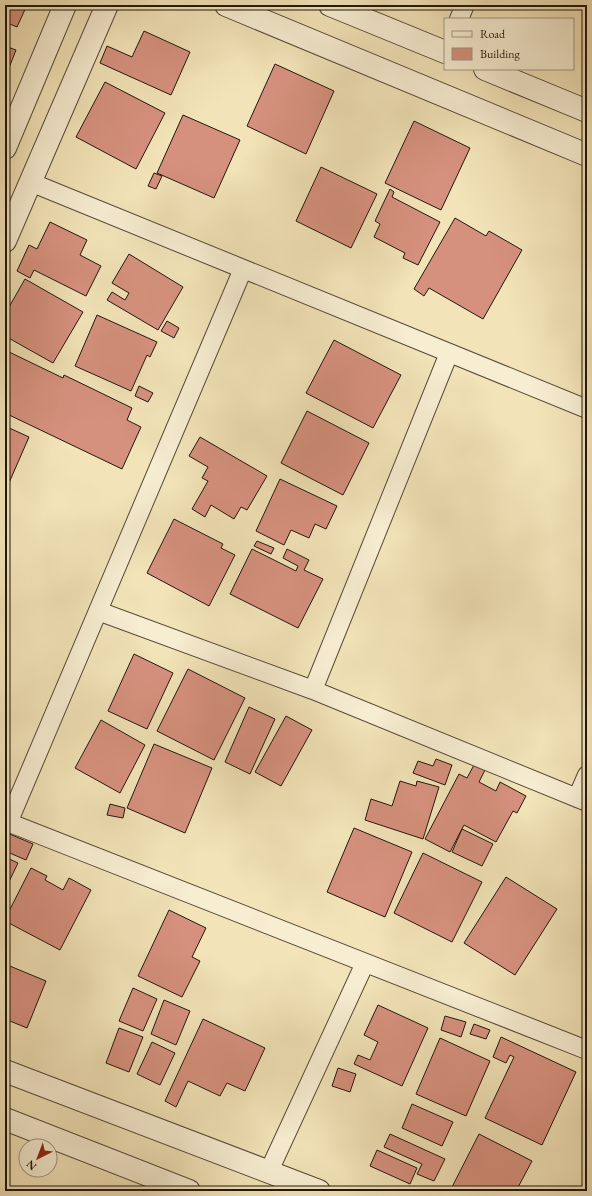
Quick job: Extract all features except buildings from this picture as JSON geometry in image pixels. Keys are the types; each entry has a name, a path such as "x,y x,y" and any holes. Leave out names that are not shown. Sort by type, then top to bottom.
{"street":[{"path":"5,148 65,5"},
{"path":"5,241 107,5"},
{"path":"226,5 587,155"},
{"path":"330,5 443,47"},
{"path":"459,18 465,5"},
{"path":"487,70 587,111"},
{"path":"30,182 587,409"},
{"path":"243,269 7,822 587,1050"},
{"path":"313,690 449,353"},
{"path":"98,611 313,690 582,800 587,775"},
{"path":"269,1171 365,963"},
{"path":"5,1071 319,1191"},
{"path":"5,1119 189,1191"}]}
